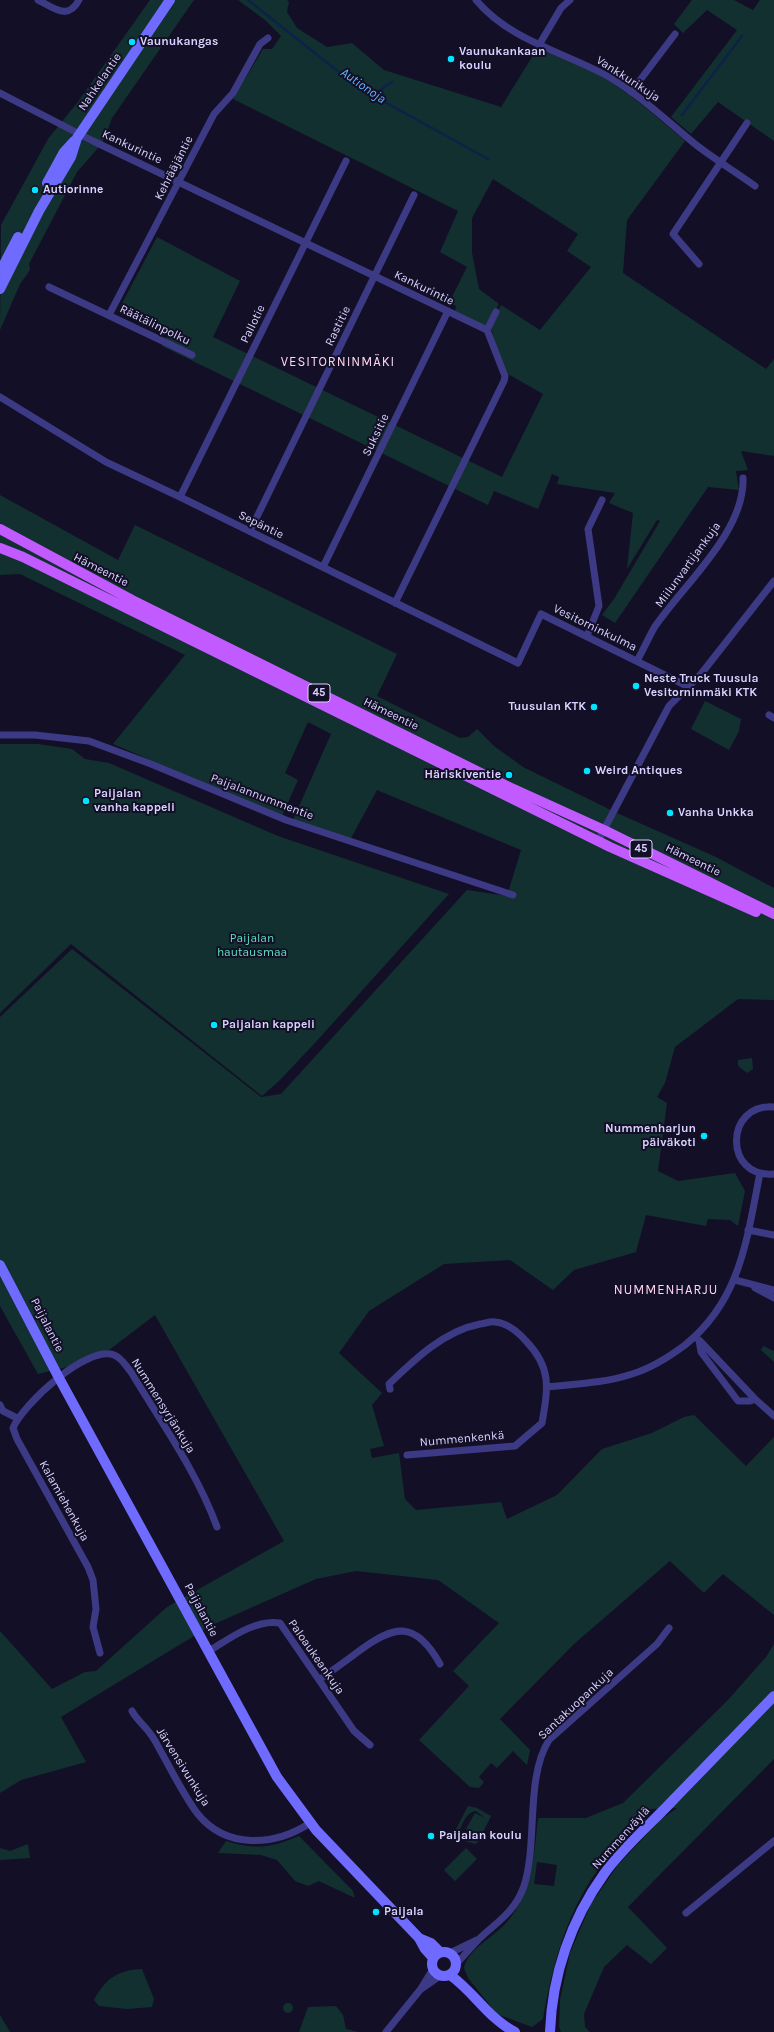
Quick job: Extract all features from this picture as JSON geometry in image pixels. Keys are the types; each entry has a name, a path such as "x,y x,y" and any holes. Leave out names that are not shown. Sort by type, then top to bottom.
{"main road":[{"name":"Hämeentie","path":"0,529 132,600 504,784 604,830 774,914"},
{"name":"Hämeentie","path":"0,548 23,557 598,841 774,920"}],"street":[{"path":"38,0 63,12 68,12 76,7 79,0"},
{"name":"Nahkelantie","path":"0,272 64,152 79,136 170,0"},
{"name":"Vankkurikuja","path":"476,0 503,24 539,45 588,66 631,92 696,145 755,186"},
{"path":"539,45 561,8 570,0"},
{"path":"631,92 675,34"},
{"name":"Kehrääjäntie","path":"109,315 214,114 233,93 260,44 268,38"},
{"name":"Kankurintie","path":"0,93 79,136 180,181 487,330"},
{"path":"699,264 673,234 720,161 747,123"},
{"name":"Nahkelantie","path":"0,289 38,211 71,157 79,136"},
{"name":"Pallotie","path":"180,497 346,161"},
{"name":"Rastitie","path":"250,531 414,195"},
{"name":"Räätälinpolku","path":"48,287 192,355"},
{"name":"Suksitie","path":"323,567 448,311"},
{"path":"396,603 504,381 505,376 487,330 496,312"},
{"name":"Sepäntie","path":"0,397 106,462 518,663"},
{"name":"Miilunvartijankuja","path":"637,661 654,629 729,531 743,492 743,478"},
{"path":"587,636 599,606 588,529 602,500"},
{"path":"598,841 670,706 689,687 774,581"},
{"name":"Vesitorninkulma","path":"518,663 541,614 689,687"},
{"name":"Paijalannummentie","path":"0,735 35,735 89,741 151,764 286,820 513,895"},
{"path":"774,1107 764,1107 750,1114 743,1120 737,1132 736,1144 740,1156 748,1167 760,1173 774,1174"},
{"path":"548,1387 601,1381 633,1374 659,1362 697,1338 722,1304 735,1280 748,1230 760,1173"},
{"path":"748,1230 774,1235"},
{"name":"Paijalantie","path":"0,1266 59,1378 209,1651 263,1753 281,1783 310,1823 350,1867 419,1938 425,1949 441,1955 451,1971"},
{"path":"735,1280 774,1290"},
{"path":"744,1283 774,1298"},
{"name":"Nummenkenkä","path":"390,1389 389,1384 409,1365 437,1343 466,1327 494,1322 518,1332 530,1344 542,1362 548,1387 542,1423 515,1446 407,1455"},
{"path":"697,1338 701,1352 738,1401 750,1401 755,1398"},
{"path":"697,1338 774,1416"},
{"name":"Nummensyrjänkuja","path":"59,1378 92,1356 102,1353 115,1355 124,1362 197,1482 217,1527"},
{"path":"0,1405 3,1411 17,1418 46,1387 59,1378"},
{"name":"Kalamiehenkuja","path":"17,1418 13,1428 16,1439 88,1567 93,1580 96,1608 93,1626 100,1653"},
{"name":"Paloaukeankuja","path":"209,1651 257,1625 268,1621 280,1623 354,1731 370,1745"},
{"name":"Santakuopankuja","path":"420,1990 451,1971 479,1939 508,1914 523,1887 528,1864 537,1772 542,1752 549,1740 657,1644 669,1628"},
{"path":"319,1680 378,1637 394,1631 407,1631 419,1637 432,1648 440,1664"},
{"name":"Nummenväylä","path":"550,2032 552,2007 563,1955 583,1909 605,1873 774,1696"},
{"name":"Järvensivunkuja","path":"132,1711 137,1721 150,1732 198,1813 216,1830 247,1841 262,1841 279,1838 310,1823"},
{"path":"686,1913 774,1841"},
{"name":"Santakuopankuja","path":"441,1955 479,1939"},
{"path":"386,2032 420,1990 441,1955"},
{"path":"433,1969 451,1971 494,2018 515,2032"}],"green space":[{"path":"150,0 194,0 112,118 105,138 77,172 29,264 30,270 20,284 0,330 1,225 48,139 77,103"},
{"path":"238,0 287,0 289,2 287,12 297,28 327,47 352,43 384,70 501,107 537,49 558,56 585,68 617,86 629,94 685,141 627,220 623,273 766,369 774,359 774,456 741,451 748,470 736,471 739,490 708,487 615,623 602,615 614,599 660,521 657,520 627,569 633,513 609,503 615,493 557,484 559,477 552,474 538,509 494,491 488,505 162,346 170,330 150,321 133,319 118,311 157,237 240,281 213,337 502,477 543,394 508,374 492,331 489,329 501,305 540,330 591,267 567,251 578,234 493,179 472,218 472,253 479,289 499,304 486,327 455,311 456,306 449,303 467,267 440,252 458,211 233,99 263,49 272,49 281,36 265,20"},
{"path":"692,0 734,0 753,10 760,0 774,0 774,141 718,102 691,134 671,117 737,30 707,10 683,33 674,24"},
{"path":"0,495 118,560 135,525 397,654 377,696 460,738 468,737 477,729 494,746 523,767 617,813 716,857 774,888 774,1000 738,999 675,1047 665,1083 657,1097 667,1103 658,1171 678,1181 735,1173 745,1191 738,1226 730,1220 708,1219 706,1226 646,1215 636,1252 574,1270 553,1290 510,1260 444,1264 369,1311 339,1353 382,1393 372,1405 384,1446 370,1449 372,1458 399,1453 405,1499 416,1510 501,1502 507,1519 557,1495 602,1449 652,1433 684,1417 694,1415 746,1466 774,1437 774,1615 723,1574 704,1593 670,1561 574,1644 500,1719 530,1750 527,1765 513,1751 497,1768 491,1763 479,1777 484,1782 479,1788 470,1787 419,1740 469,1686 453,1671 499,1623 438,1580 356,1571 316,1579 212,1625 61,1717 86,1762 21,1780 0,1793 0,1631 52,1689 85,1672 96,1671 167,1607 284,1541 155,1315 109,1350 90,1354 71,1366 38,1374 0,1306 0,1017 72,949 261,1097 281,1094 467,890 507,896 521,850 377,790 350,840 293,820 331,734 308,722 285,773 298,780 282,816 113,744 185,655 20,574 0,575"},
{"path":"705,701 741,719 739,731 729,750 691,729"},
{"name":"Paijalan hautausmaa","path":"0,744 38,744 72,749 85,759 109,763 278,836 449,894 314,1044 279,1081 262,1096 71,944 0,1013"},
{"path":"752,1058 753,1069 747,1073 738,1066 738,1060"},
{"path":"763,1346 774,1351 774,1362 761,1350"},
{"path":"774,1644 774,1759 628,1907 667,1948 651,1964 627,1945 604,1967 584,2014 585,2027 590,2032 561,2032 559,2026 560,2000 570,1953 591,1904 618,1865 659,1821 677,1808 651,1809 610,1855 586,1888 569,1923 562,1942 551,1980 543,2019 532,2027 497,2014 468,1978 464,1968 466,1961 476,1949 502,1928 507,1922 516,1910 522,1898 531,1873 538,1818 586,1818 623,1803 728,1700 766,1657","holes":["537,1862 557,1865 554,1886 534,1884"]},
{"path":"468,1806 477,1808 491,1816 478,1842 475,1844 452,1837","holes":["476,1811 485,1818 475,1813 466,1829 477,1835 472,1840 461,1836 459,1831 465,1818 470,1813"]},
{"path":"299,1836 353,1891 355,1898 319,1881 308,1886 295,1881 277,1860 261,1855 218,1853 226,1841 254,1847 280,1843"},
{"path":"28,1844 30,1858 0,1860 0,1848 10,1851"},
{"path":"466,1848 477,1859 455,1881 444,1870"},
{"path":"142,1969 154,1999 152,2007 127,2009 99,2006 94,2000 103,1986 119,1973"},
{"path":"286,2003 290,2003 292,2004 292,2012 286,2013 283,2010 283,2006"},
{"path":"336,2006 343,2015 346,2029 358,2032 299,2032 308,2007"},
{"path":"0,2015 10,2032 0,2032"}],"waterway":[{"name":"Autionoja","path":"248,0 331,66 372,95 488,159"},
{"path":"682,115 742,36"},
{"path":"372,95 392,82"}],"place":[{"name":"Vaunukangas","path":"132,42"},
{"name":"Vaunukankaan koulu","path":"451,59"},
{"name":"Autiorinne","path":"35,190"},
{"name":"Neste Truck Tuusula Vesitorninmäki KTK","path":"636,686"},
{"name":"Tuusulan KTK","path":"594,707"},
{"name":"Weird Antiques","path":"587,771"},
{"name":"Häriskiventie","path":"509,775"},
{"name":"Paijalan vanha kappeli","path":"86,801"},
{"name":"Vanha Unkka","path":"670,813"},
{"name":"Paijalan kappeli","path":"214,1025"},
{"name":"Nummenharjun päiväkoti","path":"704,1136"},
{"name":"Paijalan koulu","path":"431,1836"},
{"name":"Paijala","path":"376,1912"}],"district":[{"name":"VESITORNINMÄKI","path":"338,362"},
{"name":"NUMMENHARJU","path":"666,1290"}]}
